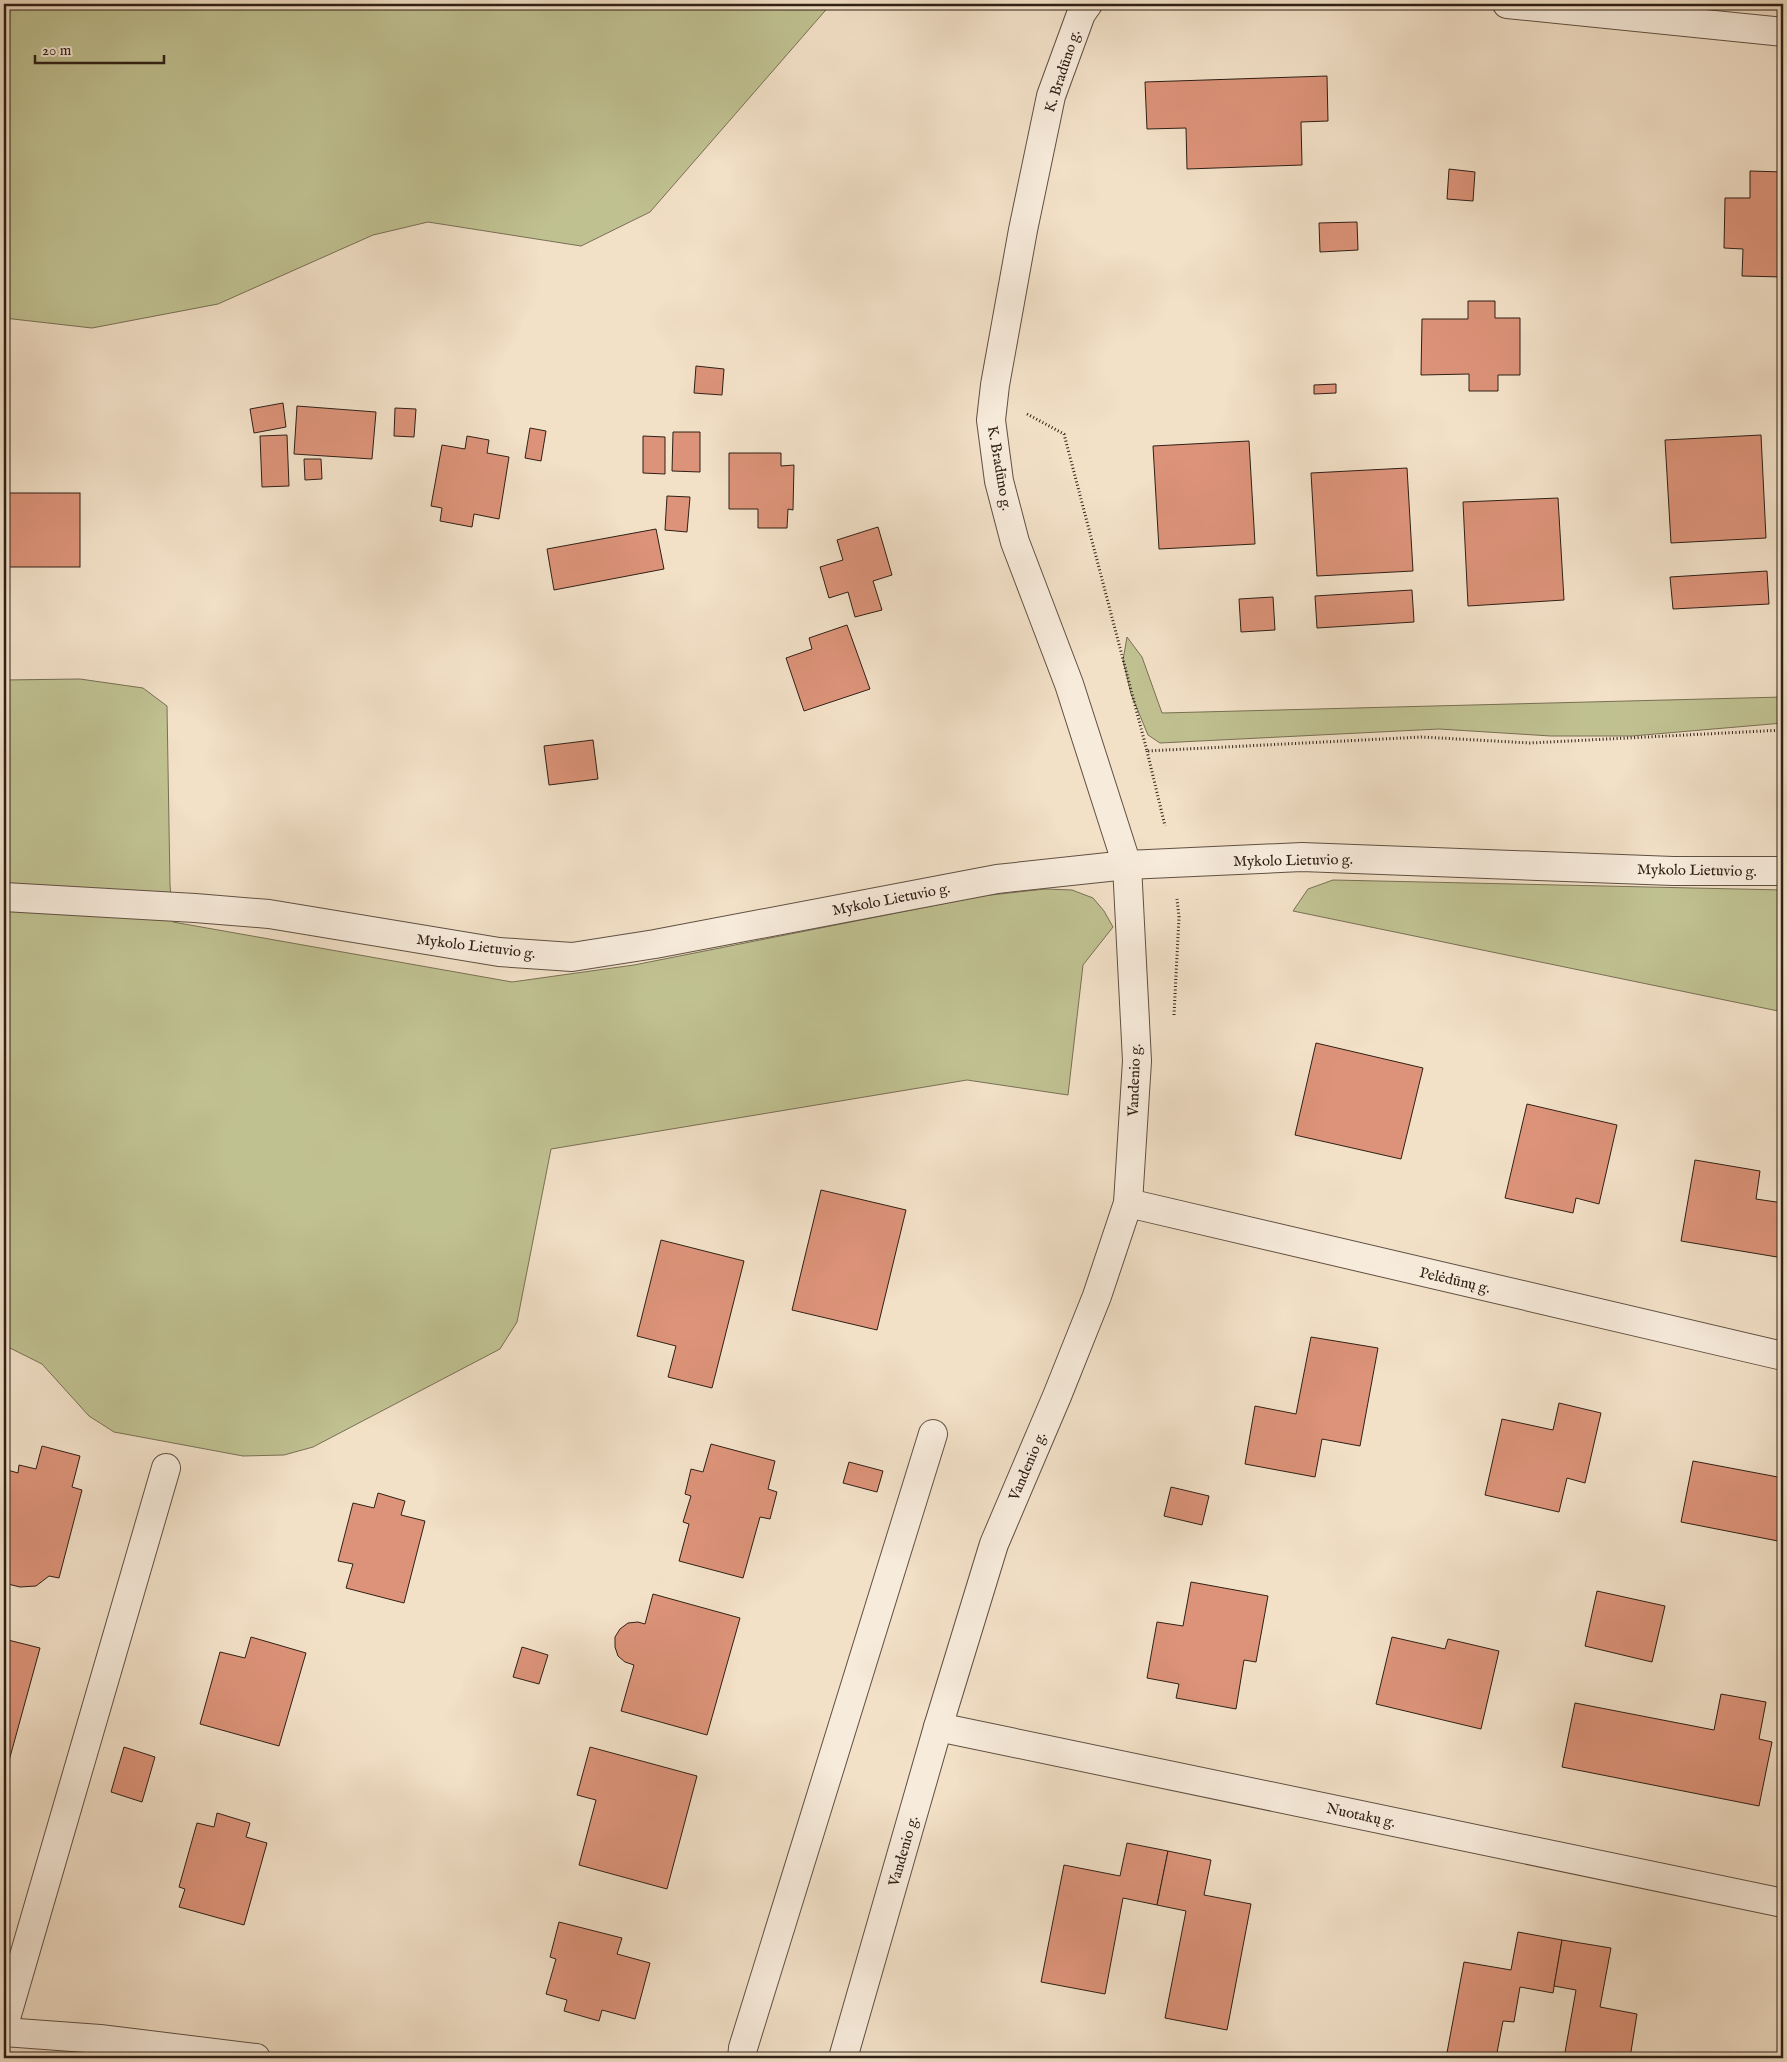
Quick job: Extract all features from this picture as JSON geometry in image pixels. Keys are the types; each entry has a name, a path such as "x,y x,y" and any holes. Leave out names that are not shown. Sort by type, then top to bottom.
{"street":[{"name":"K. Bradūno g.","path":"1088,4 1081,14 1051,96 1023,230 995,385 991,420 999,481 1015,542 1069,684 1127,865"},
{"path":"1507,4 1783,32"},
{"name":"Mykolo Lietuvio g.","path":"4,897 269,914 499,952 572,957 655,944 997,879 1127,865 1302,858 1673,871 1783,871"},
{"name":"Vandenio g.","path":"843,2058 938,1727 994,1544 1097,1296 1128,1204 1137,1061 1127,865"},
{"name":"Pelėdūnų g.","path":"1128,1204 1783,1356"},
{"path":"742,2058 743,2048 933,1434"},
{"path":"4,2025 166,1468"},
{"name":"Nuotakų g.","path":"938,1727 1783,1903"},
{"path":"4,2032 100,2039 256,2058"}],"path":[{"path":"1064,434 1148,751 1422,737 1530,743 1783,730"}],"green space":[{"path":"4,4 831,4 650,212 581,246 428,222 373,235 218,304 92,328 4,318"},
{"path":"1127,637 1142,657 1162,713 1783,697 1783,723 1632,736 1551,736 1439,729 1160,743 1148,735 1131,694 1123,660"},
{"path":"80,679 143,688 167,706 170,885 173,922 512,982 634,965 982,896 1045,889 1072,890 1093,898 1104,911 1113,927 1083,965 1068,1095 967,1080 551,1149 517,1322 500,1349 313,1447 284,1455 243,1456 114,1432 89,1416 42,1364 4,1345 4,680"},
{"path":"1333,880 1783,890 1783,1012 1293,911 1308,889"}],"building":[{"path":"1327,76 1328,121 1301,122 1302,165 1187,169 1186,128 1147,129 1145,82"},
{"path":"1449,169 1475,172 1473,201 1447,199"},
{"path":"1750,171 1783,172 1783,277 1742,276 1743,249 1724,248 1725,198 1750,198"},
{"path":"1357,222 1358,250 1320,252 1319,223"},
{"path":"1468,301 1495,301 1495,318 1520,318 1520,375 1498,375 1498,391 1469,391 1469,374 1421,375 1422,319 1468,319"},
{"path":"696,366 724,369 722,395 694,393"},
{"path":"1336,384 1336,393 1314,394 1314,385"},
{"path":"283,403 286,427 254,433 250,409"},
{"path":"297,406 376,412 372,459 294,454"},
{"path":"395,408 416,409 414,437 394,436"},
{"path":"530,428 546,431 541,461 525,458"},
{"path":"673,432 700,432 700,472 672,471"},
{"path":"287,435 289,486 262,487 260,436"},
{"path":"1761,435 1766,538 1671,543 1665,440"},
{"path":"467,436 489,440 487,453 509,457 499,519 474,514 472,527 440,521 442,508 431,506 442,445 465,449"},
{"path":"643,436 665,437 665,474 643,473"},
{"path":"1249,441 1255,544 1159,549 1153,446"},
{"path":"729,453 781,453 781,466 794,465 793,510 788,509 787,528 758,528 758,509 729,509"},
{"path":"304,459 321,459 322,479 305,480"},
{"path":"1407,468 1413,571 1317,576 1311,473"},
{"path":"4,493 80,493 80,567 4,567"},
{"path":"667,496 690,497 687,532 665,530"},
{"path":"1558,498 1564,600 1468,606 1463,502"},
{"path":"878,527 892,575 873,581 882,610 855,617 848,592 829,598 820,567 843,560 837,540"},
{"path":"656,529 664,569 554,590 547,549"},
{"path":"1767,571 1769,604 1673,609 1670,577"},
{"path":"1412,590 1414,622 1317,628 1315,596"},
{"path":"1273,597 1275,630 1241,632 1239,599"},
{"path":"847,625 870,689 804,711 786,658 812,649 809,638"},
{"path":"593,740 598,779 549,785 544,746"},
{"path":"1316,1043 1423,1068 1401,1159 1295,1135"},
{"path":"1527,1104 1617,1125 1599,1204 1576,1198 1573,1213 1505,1198"},
{"path":"1695,1160 1760,1171 1756,1199 1783,1203 1783,1258 1681,1241"},
{"path":"821,1190 906,1210 877,1330 792,1310"},
{"path":"661,1240 744,1261 712,1388 668,1377 676,1346 637,1336"},
{"path":"1311,1337 1378,1348 1360,1446 1322,1439 1315,1477 1245,1464 1255,1406 1296,1414"},
{"path":"1559,1403 1601,1413 1585,1483 1567,1478 1559,1512 1485,1495 1502,1419 1553,1430"},
{"path":"711,1444 775,1461 768,1489 777,1492 770,1519 760,1517 743,1578 679,1561 689,1524 683,1522 691,1496 685,1494 691,1469 703,1472"},
{"path":"42,1446 80,1456 72,1487 82,1490 59,1578 49,1576 36,1586 20,1587 4,1583 4,1469 18,1473 19,1465 36,1469"},
{"path":"1693,1461 1783,1478 1783,1542 1681,1522"},
{"path":"849,1462 883,1471 877,1492 843,1483"},
{"path":"1171,1487 1209,1496 1202,1525 1164,1516"},
{"path":"378,1493 405,1501 401,1515 425,1521 404,1603 346,1588 353,1564 338,1561 353,1503 374,1508"},
{"path":"1191,1582 1268,1596 1256,1662 1244,1660 1236,1709 1176,1698 1179,1684 1147,1678 1157,1622 1183,1626"},
{"path":"1597,1591 1665,1606 1652,1662 1585,1646"},
{"path":"653,1594 740,1618 707,1735 621,1711 634,1665 625,1662 618,1656 615,1647 615,1637 620,1629 628,1623 638,1622 645,1624"},
{"path":"251,1637 306,1653 279,1746 200,1724 220,1652 245,1658"},
{"path":"1392,1637 1445,1649 1448,1639 1499,1651 1481,1729 1376,1704"},
{"path":"4,1639 40,1648 7,1768 4,1767"},
{"path":"522,1647 548,1655 539,1684 513,1677"},
{"path":"1721,1694 1766,1702 1759,1739 1772,1742 1759,1806 1562,1767 1575,1703 1714,1730"},
{"path":"124,1747 155,1757 142,1802 111,1792"},
{"path":"590,1747 697,1776 667,1889 579,1865 596,1800 577,1795"},
{"path":"217,1813 250,1823 246,1837 267,1843 244,1925 179,1907 185,1889 179,1887 197,1823 214,1827"},
{"path":"1127,1843 1168,1851 1157,1905 1123,1898 1105,1994 1041,1982 1064,1865 1120,1876"},
{"path":"1168,1851 1211,1860 1204,1895 1251,1904 1227,2030 1165,2018 1186,1911 1157,1905"},
{"path":"559,1922 622,1938 617,1954 650,1963 635,2019 602,2010 599,2021 564,2011 567,2000 546,1994 556,1959 550,1957"},
{"path":"1518,1932 1562,1940 1553,1993 1520,1987 1514,2022 1503,2021 1496,2058 1446,2058 1464,1962 1511,1970"},
{"path":"1562,1940 1611,1948 1600,2007 1637,2014 1630,2058 1564,2058 1576,1990 1554,1986"}]}
